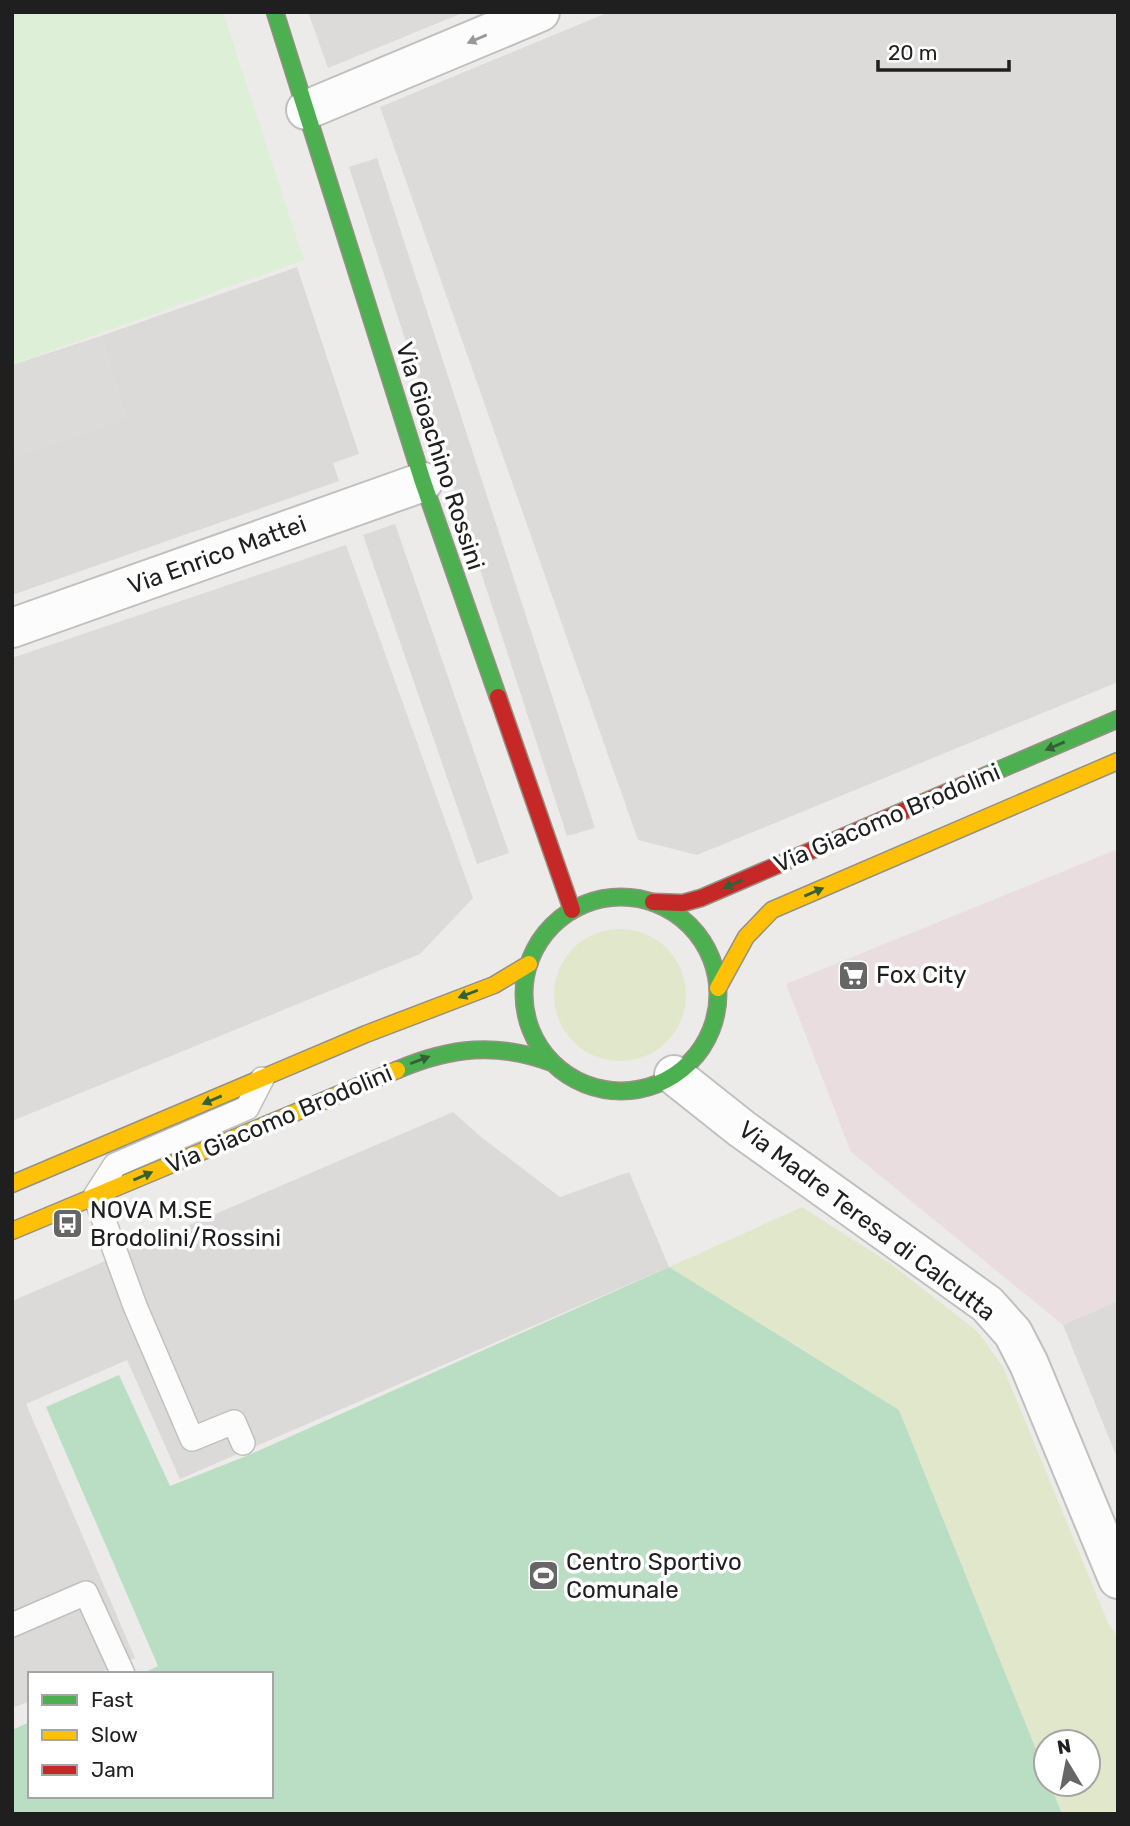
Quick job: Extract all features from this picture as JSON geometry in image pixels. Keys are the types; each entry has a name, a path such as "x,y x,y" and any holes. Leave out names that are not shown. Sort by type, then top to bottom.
{"main road":[{"name":"Via Gioachino Rossini","path":"275,12 423,482 572,910"},
{"name":"Via Giacomo Brodolini","path":"653,902 683,903 701,898 1118,719"},
{"name":"Via Giacomo Brodolini","path":"718,988 746,937 772,910 1118,761"},
{"path":"615,897 653,902 683,919 700,937 713,961 718,988 717,1009 709,1035 695,1057 674,1075 647,1087 614,1091 580,1082 553,1063 538,1044 527,1020 524,990 528,964 545,933 572,910 594,900 615,897"},
{"name":"Via Giacomo Brodolini","path":"12,1184 366,1034 494,985 528,964"},
{"name":"Via Giacomo Brodolini","path":"12,1231 441,1052 466,1048 504,1048 553,1063"}],"street":[{"path":"306,110 540,12"},
{"name":"Via Enrico Mattei","path":"12,628 423,482"},
{"name":"Via Madre Teresa di Calcutta","path":"674,1075 742,1129 876,1223 996,1314 1013,1334 1029,1364 1118,1579"}],"lane":[{"path":"243,1443 234,1422 191,1440 135,1306 95,1196 115,1165 247,1108 262,1079"},
{"path":"12,1625 86,1593 121,1672"}],"shaded area":[{"path":"308,12 465,12 328,68"},
{"path":"609,12 1118,12 1118,682 697,855 638,840 380,107"},
{"path":"377,158 595,828 567,836 349,167"},
{"path":"297,267 359,454 333,463 339,481 12,595 12,457 126,418 101,336"},
{"path":"101,336 126,418 12,457 12,365"},
{"path":"395,524 509,853 477,864 363,535"},
{"path":"346,545 473,898 420,954 12,1121 12,658"},
{"path":"1118,849 1118,1301 1063,1325 851,1152 786,984"},
{"path":"453,1112 481,1137 560,1197 629,1172 669,1267 180,1479 127,1360 26,1404 135,1658 102,1672 28,1672 28,1702 12,1708 12,1301"},
{"path":"1118,1301 1118,1460 1063,1325"}],"green space":[{"path":"12,12 223,12 304,260 12,365"},
{"path":"620,929 645,934 666,949 681,970 686,995 681,1020 666,1041 645,1056 620,1061 595,1056 574,1041 559,1020 554,995 559,970 574,949 595,934"},
{"path":"802,1207 891,1264 977,1331 1003,1367 1109,1625 1118,1637 1118,1814 1062,1814 1056,1798 1102,1798 1102,1728 1032,1728 1032,1739 899,1410 669,1267"},
{"name":"Centro Sportivo Comunale","path":"669,1267 899,1410 1032,1739 1032,1798 1056,1798 1062,1814 12,1814 12,1730 28,1723 28,1798 273,1798 273,1672 145,1672 158,1666 46,1407 119,1375 170,1486 249,1455"}],"traffic: fast":[{"path":"275,12 423,482 498,697"},
{"path":"980,778 1118,719"},
{"path":"621,897 658,904 690,925 711,957 718,994 711,1031 690,1063 658,1084 621,1091 584,1084 552,1063 531,1031 524,994 531,957 552,925 584,904 621,897"},
{"path":"397,1070 436,1056 474,1050 513,1052 553,1063"}],"traffic: slow":[{"path":"718,988 746,937 772,910 1118,761"},
{"path":"12,1184 366,1034 494,985 529,964"},
{"path":"12,1231 397,1070"}],"traffic: jam":[{"path":"498,697 572,910"},
{"path":"653,902 683,903 701,898 980,778"}],"place":[{"name":"Fox City","path":"853,975"},
{"name":"NOVA M.SE Brodolini/Rossini","path":"67,1224"},
{"name":"Centro Sportivo Comunale","path":"543,1576"}]}
